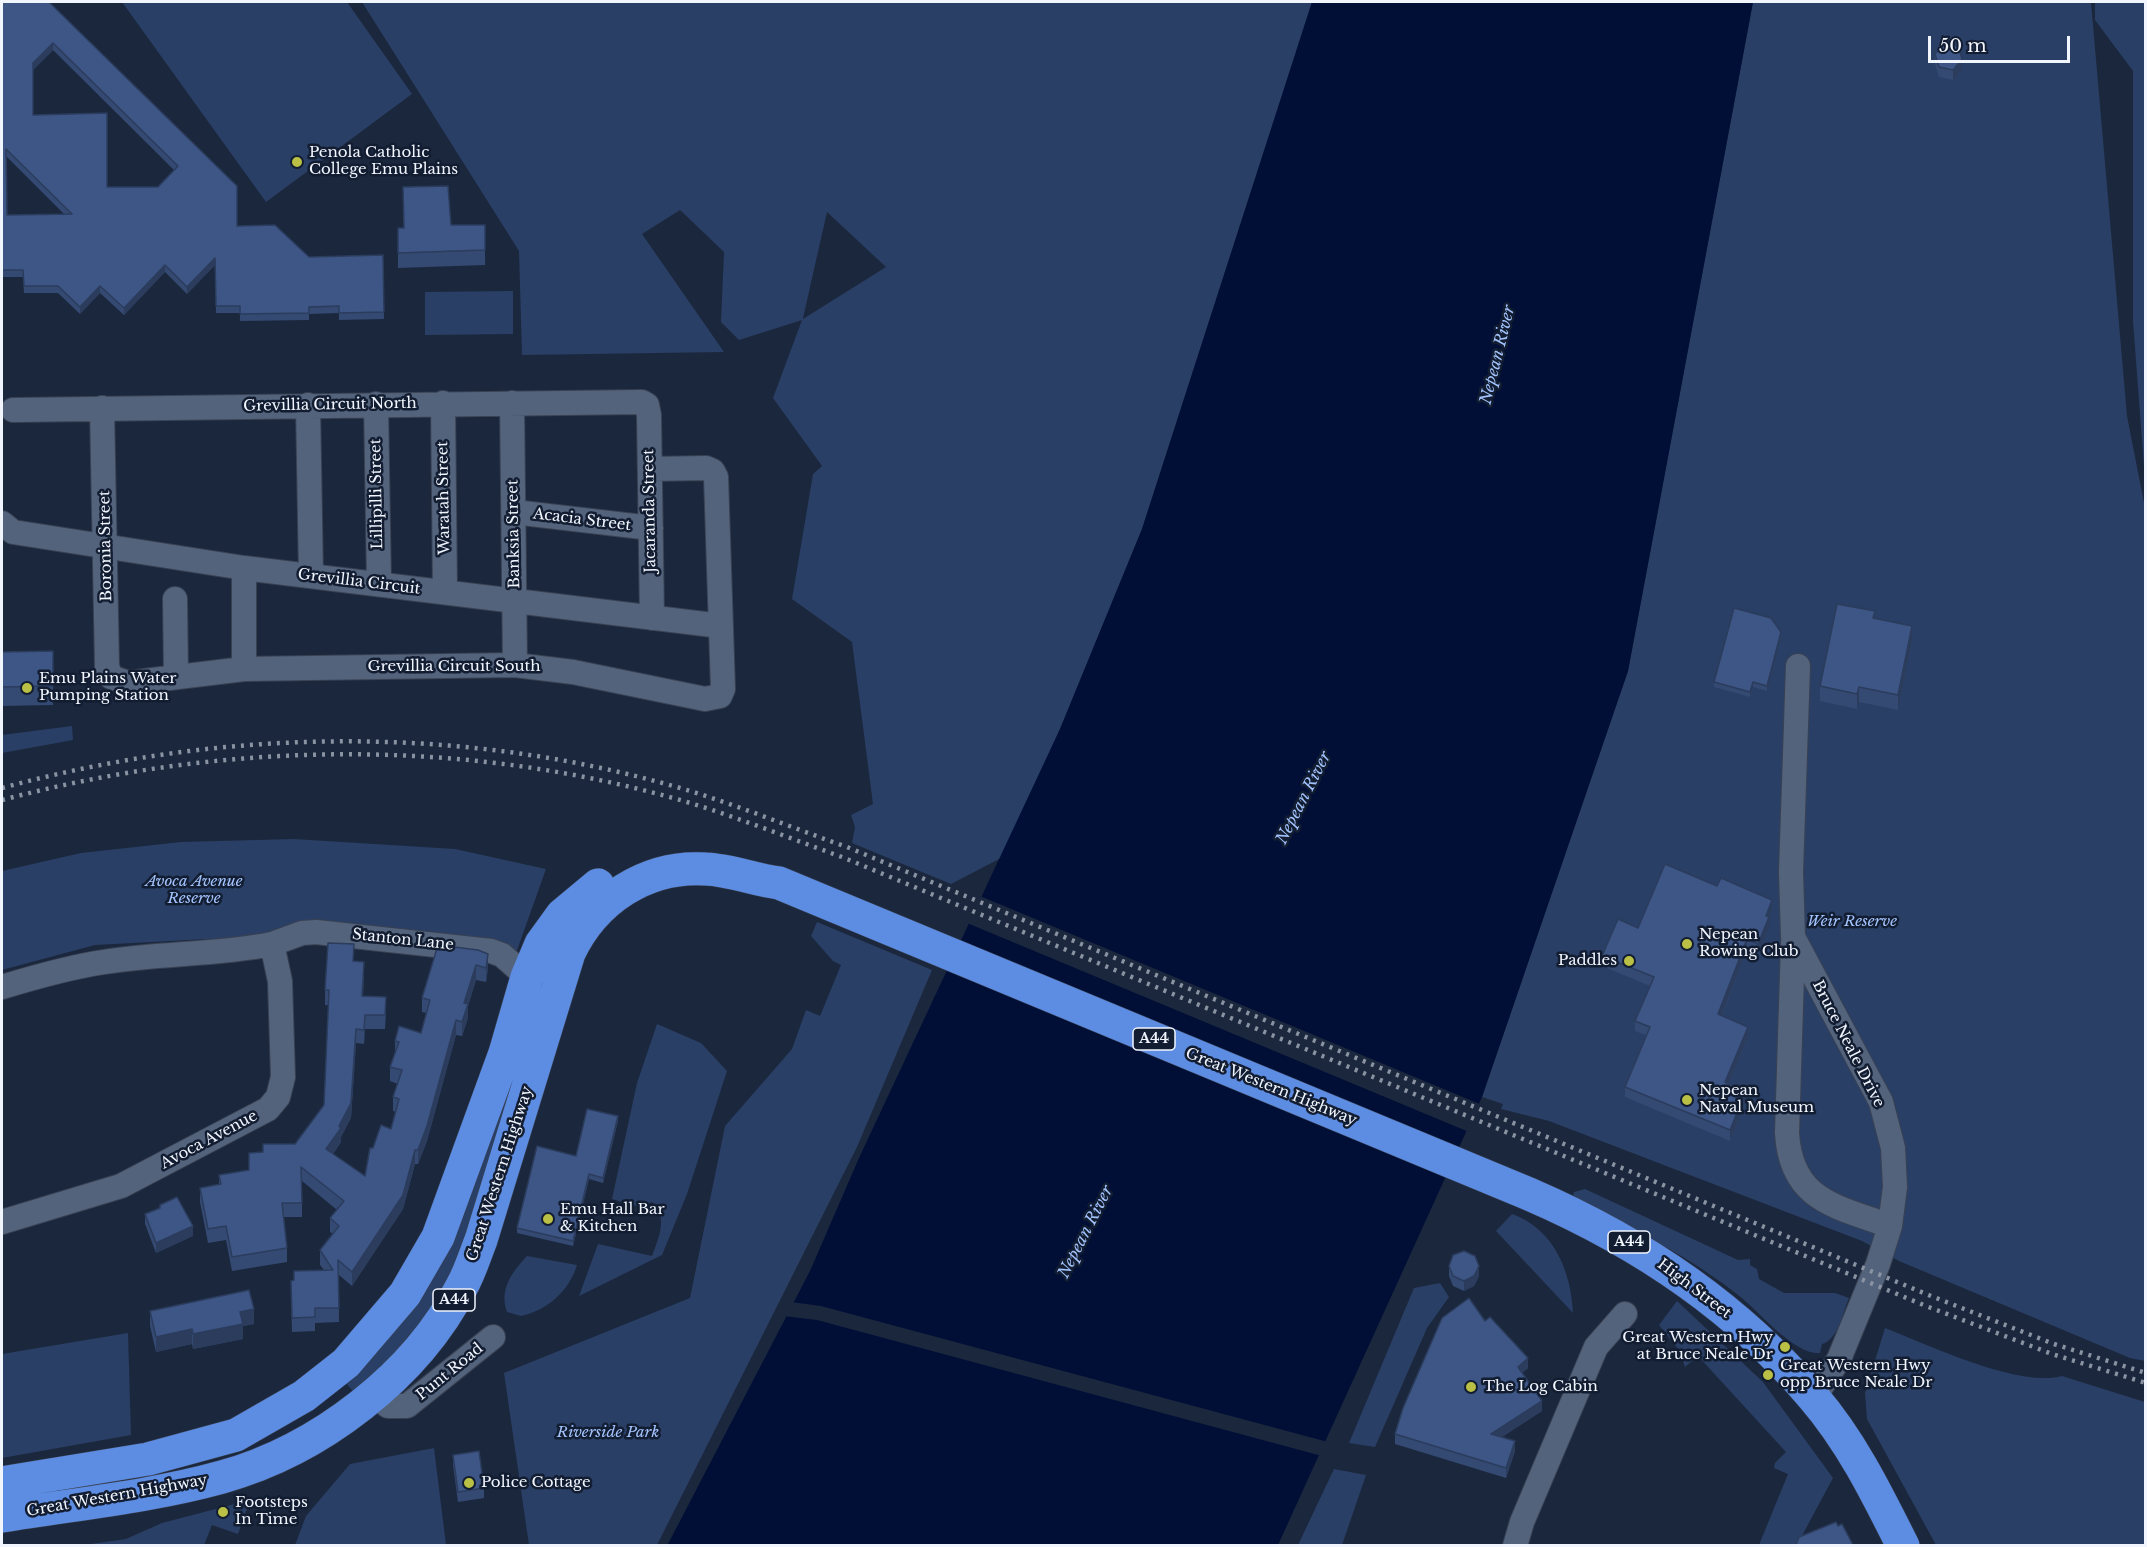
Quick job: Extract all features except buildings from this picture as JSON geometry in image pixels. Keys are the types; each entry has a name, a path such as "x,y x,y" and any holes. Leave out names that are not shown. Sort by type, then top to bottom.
{"highway":[{"name":"Great Western Highway","path":"2,1483 148,1459 236,1436 286,1408 346,1363 405,1294 438,1237 505,1053 527,977 551,927 581,898 622,871 669,858 720,859 769,873 779,883"},
{"name":"Great Western Highway","path":"2,1516 178,1488 238,1472 307,1439 374,1395 426,1341 463,1285 481,1240 520,1118 569,953 585,923 624,890 653,876 672,871 721,870 779,883 1529,1194"},
{"name":"High Street","path":"1529,1194 1592,1221 1679,1274 1761,1342 1814,1398 1853,1452 1903,1545"}],"street":[{"name":"Grevillia Circuit North","path":"13,410 633,401 647,405"},
{"name":"Banksia Street","path":"512,402 515,665"},
{"name":"Waratah Street","path":"443,403 445,592"},
{"name":"Lillipilli Street","path":"376,404 379,584"},
{"path":"308,405 311,576"},
{"name":"Jacaranda Street","path":"647,405 652,618"},
{"name":"Boronia Street","path":"102,408 107,547 107,667 115,680"},
{"path":"650,469 706,468 713,471 716,477 721,626"},
{"name":"Acacia Street","path":"514,512 651,528"},
{"name":"Grevillia Circuit","path":"5,532 244,568 721,626"},
{"path":"244,568 244,669"},
{"path":"175,599 176,676"},
{"name":"Grevillia Circuit South","path":"115,680 128,683 244,669 515,665 573,672 690,696 714,698 720,696 723,689 721,626"},
{"name":"Bruce Neale Drive","path":"1798,666 1791,872 1793,937 1787,1133 1790,1158 1799,1180 1809,1191 1835,1206 1890,1226"},
{"name":"Stanton Lane","path":"272,944 302,933 316,932 428,942 491,951 502,955 527,977"},
{"name":"Bruce Neale Drive","path":"1793,937 1881,1102 1887,1124 1895,1187 1890,1226 1878,1264 1839,1359 1814,1398"},
{"path":"2,987 56,971 105,961 244,950 272,944"},
{"name":"Avoca Avenue","path":"2,1222 121,1186 268,1109 278,1097 283,1077 280,981 272,944"},
{"path":"1515,1545 1522,1522 1596,1347 1625,1314"},
{"name":"Punt Road","path":"374,1395 388,1406 407,1406 493,1337"}],"green space":[{"path":"122,2 347,2 412,94 266,202"},
{"path":"362,2 1312,2 1142,529 1060,729 1001,858 951,884 852,843 855,827 851,815 873,804 852,642 792,599 813,474 822,466 773,398 802,320 739,340 721,322 724,252 680,210 642,234 724,352 522,355 519,251","holes":["827,212 886,267 803,319"]},
{"name":"Weir Reserve","path":"1753,2 2091,2 2127,416 2146,513 2145,1361 2130,1358 1899,1261 1862,1241 1549,1121 1501,1109 1503,1104 1482,1097 1628,671"},
{"path":"2095,2 2145,2 2145,480 2133,321 2133,71 2095,20"},
{"path":"513,291 513,334 425,335 425,292"},
{"path":"72,726 73,740 2,753 2,735"},
{"name":"Avoca Avenue Reserve","path":"294,839 455,849 546,869 515,956 246,937 95,945 2,970 2,871 81,853 181,842"},
{"name":"Riverside Park","path":"817,922 932,970 857,1147 657,1545 529,1545 504,1373 690,1298 725,1126 792,1049 806,1010 820,1016 841,965 833,961 811,936"},
{"path":"562,926 452,1284 358,1397 345,1382 378,1351 526,1004"},
{"path":"657,1024 701,1043 727,1071 687,1194 662,1255 579,1296 598,1244 652,1256 659,1236 660,1214 652,1202 640,1207 612,1199 637,1083"},
{"path":"1585,1189 1738,1260 1750,1259 1750,1265 1757,1269 1759,1279 1784,1293 1835,1293 1849,1298 1836,1331 1828,1341 1822,1344 1820,1353 1800,1348 1779,1333 1743,1299 1703,1270 1639,1233 1572,1200 1574,1192"},
{"path":"1512,1214 1539,1230 1558,1253 1569,1282 1573,1313 1496,1231"},
{"path":"527,1256 577,1265 569,1283 556,1298 540,1309 521,1316 507,1312 505,1296 508,1281"},
{"path":"1440,1283 1449,1297 1427,1328 1375,1447 1349,1443 1414,1288"},
{"path":"1677,1301 1763,1382 1833,1478 1797,1545 1759,1545 1788,1474 1774,1468 1775,1463 1786,1452 1698,1356 1685,1367 1680,1351 1659,1325"},
{"path":"1885,1328 1998,1371 2044,1378 2062,1376 2145,1402 2145,1545 1936,1545 1867,1419 1865,1393"},
{"path":"128,1333 131,1435 2,1458 2,1354"},
{"path":"434,1448 446,1545 295,1545 306,1516 350,1464"},
{"path":"1334,1469 1366,1475 1342,1545 1298,1545"},
{"path":"250,1500 238,1534 212,1525 204,1545 84,1545 126,1539 162,1523"}],"water":[{"name":"Nepean River","path":"1312,2 1753,2 1628,671 1482,1097 1278,1545 667,1546 810,1271 859,1158 1060,729 1142,529"}],"pier":[{"path":"980,896 1482,1105 1469,1132 967,923"},
{"path":"791,1302 821,1306 1328,1442 1322,1456 817,1320 784,1316"}],"railway":[{"path":"2,788 84,768 166,754 250,745 334,741 418,743 502,751 584,765 666,784 735,806 847,847 1931,1296 2054,1344 2146,1373"},
{"path":"2,800 83,781 165,767 248,758 332,754 415,756 498,763 580,776 685,801 842,857 1926,1306 2052,1354 2146,1383"}],"place":[{"name":"Penola Catholic College Emu Plains","path":"297,162"},
{"name":"Emu Plains Water Pumping Station","path":"27,688"},
{"name":"Nepean Rowing Club","path":"1687,944"},
{"name":"Paddles","path":"1629,961"},
{"name":"Nepean Naval Museum","path":"1687,1100"},
{"name":"Emu Hall Bar & Kitchen","path":"548,1219"},
{"name":"Great Western Hwy at Bruce Neale Dr","path":"1785,1347"},
{"name":"Great Western Hwy opp Bruce Neale Dr","path":"1768,1375"},
{"name":"The Log Cabin","path":"1471,1387"},
{"name":"Police Cottage","path":"469,1483"},
{"name":"Footsteps In Time","path":"223,1512"}]}
